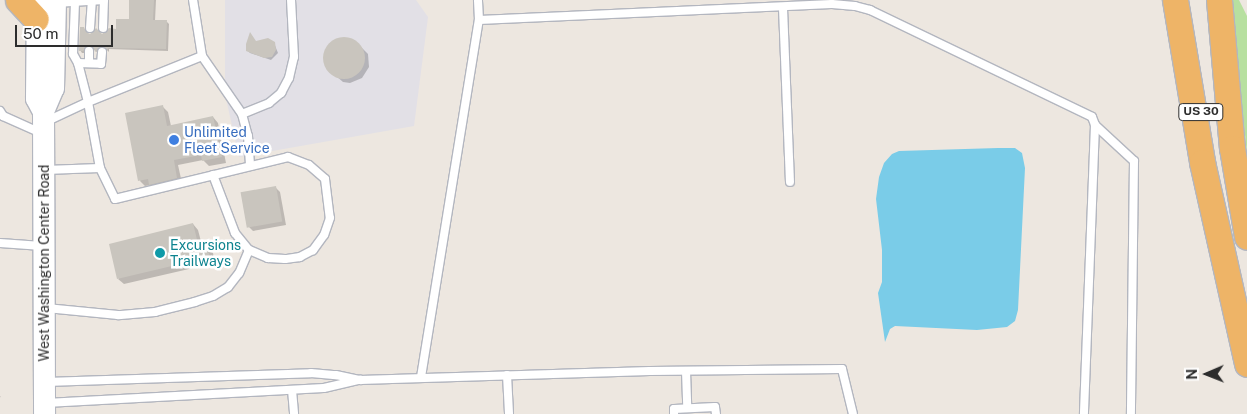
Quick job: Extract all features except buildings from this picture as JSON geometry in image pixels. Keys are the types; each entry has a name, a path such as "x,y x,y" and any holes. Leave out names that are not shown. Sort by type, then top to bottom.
{"highway":[{"path":"18,0 51,5"},
{"path":"1175,0 1194,124 1216,223"},
{"name":"US 30","path":"1190,0 1196,71 1216,223 1247,364"},
{"name":"US 30","path":"1219,0 1232,148 1247,237"}],"main road":[{"name":"West Washington Center Road","path":"44,400 43,122 36,98 51,5"}],"lane":[{"path":"103,28 104,0 51,5 78,63 88,102 100,168 115,199 213,175 250,166 288,157 309,165 325,179 330,218 324,236 313,250 300,257 286,259 268,258 249,250 236,233 213,175"},
{"path":"192,0 202,56 242,114 248,136 250,166"},
{"path":"242,114 269,103 281,93 289,78 294,57 291,0"},
{"path":"421,377 479,20 478,0"},
{"path":"90,28 92,1"},
{"path":"479,20 783,8 832,4 855,6 870,10 1071,105 1092,117 1095,125 1084,414"},
{"path":"783,8 790,182"},
{"path":"89,63 90,51"},
{"path":"78,63 101,64 102,52"},
{"path":"0,111 3,116 43,122 202,56"},
{"path":"1095,125 1134,161 1130,414"},
{"path":"43,170 100,168"},
{"path":"0,243 44,246"},
{"path":"44,308 78,309 92,314 118,315 155,312 195,302 213,296 228,287 239,274 249,250"},
{"path":"44,400 311,373 336,375 360,380 686,370 842,370 853,414"},
{"path":"686,370 687,408"},
{"path":"507,375 509,414"},
{"path":"44,400 292,390 338,387 360,380"},
{"path":"292,390 294,414"},
{"path":"674,414 674,408 716,408 716,414"}],"shaded area":[{"path":"225,0 416,0 428,17 414,126 239,157 225,94"}],"green space":[{"path":"1231,0 1239,0 1247,16 1247,154"}],"water":[{"path":"1015,148 1022,153 1025,168 1018,310 1015,321 1007,327 977,330 895,326 890,329 885,342 878,293 882,282 882,250 876,199 879,177 884,163 892,154 899,151"}],"place":[{"name":"Unlimited Fleet Service","path":"174,140"},
{"name":"Excursions Trailways","path":"160,253"}]}
